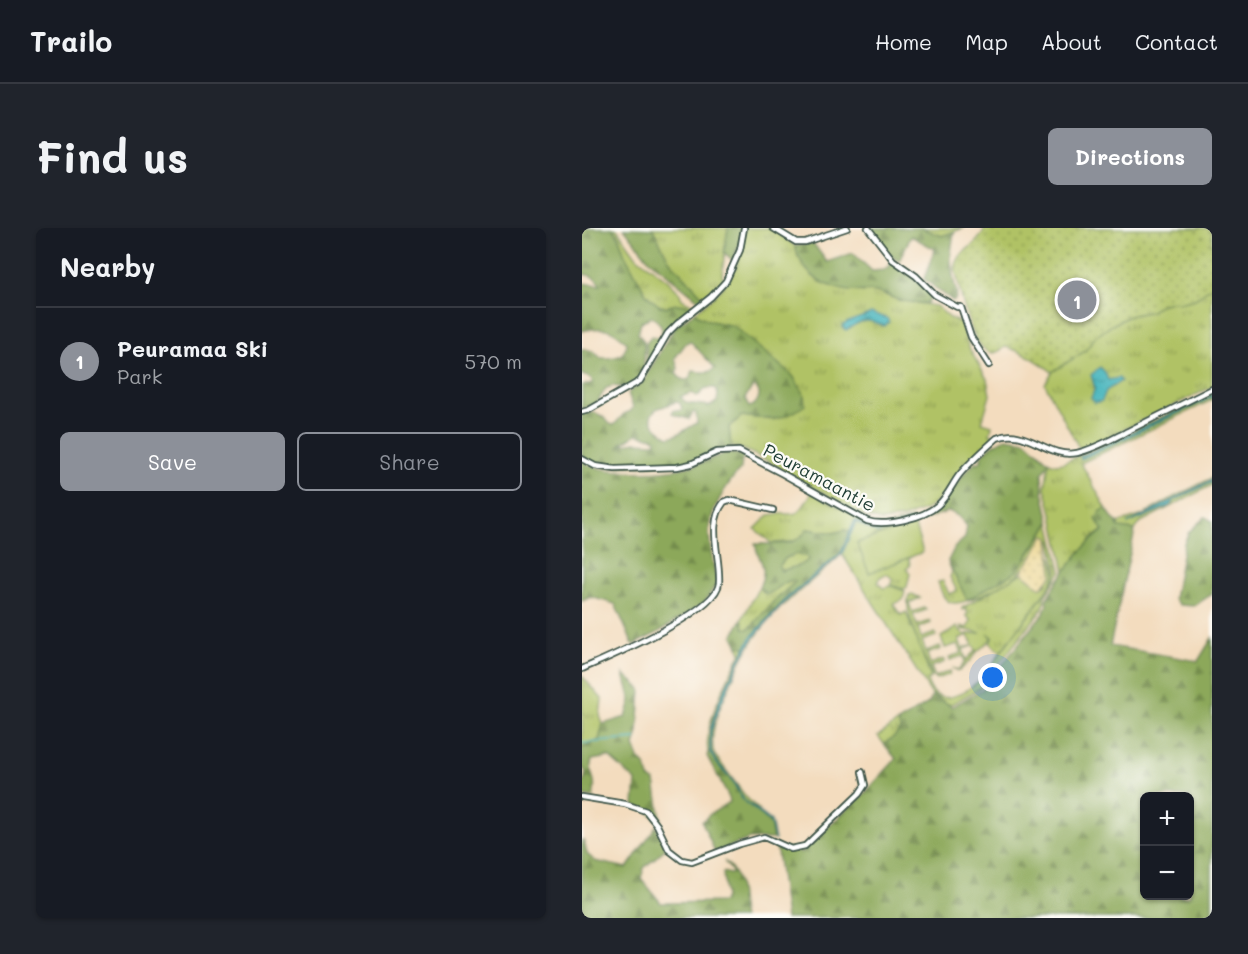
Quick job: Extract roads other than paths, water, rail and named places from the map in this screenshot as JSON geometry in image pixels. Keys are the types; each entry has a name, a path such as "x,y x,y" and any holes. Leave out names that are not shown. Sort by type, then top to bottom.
{"street":[{"path":"582,412 631,388 640,381 668,333 711,297 726,281 740,250 744,228"},
{"path":"773,228 796,242 805,242 847,228"},
{"path":"868,228 892,260 916,276 935,294 961,307 971,337 988,365"},
{"name":"Peuramaantie","path":"582,459 595,466 615,469 677,467 691,464 717,452 739,451 867,521 881,524 921,514 937,506 962,472 1003,435 1021,436 1053,452 1076,453 1098,446 1212,389"},
{"path":"582,669 656,635 715,595 719,581 716,524 719,510 724,502 729,500 773,510"},
{"path":"582,797 625,804 645,811 657,825 669,850 682,860 692,862 764,837 791,849 805,846 859,794 864,785 862,772"}],"water":[{"path":"871,313 887,318 889,322 884,326 865,321 846,330 843,328 846,323"},
{"path":"1100,367 1108,380 1119,378 1121,381 1106,391 1102,401 1095,403 1091,398 1095,388 1091,375"},
{"path":"1212,395 1081,459 1080,457"},
{"path":"1212,480 1175,500 1169,506 1127,524 1191,491"},
{"path":"855,520 878,532 911,520 877,533 856,522 842,554 788,599 754,637 740,661 711,731 711,752 716,761 734,782 744,800 771,821 775,840 770,822 743,800 733,782 715,761 710,752 710,730 720,700 752,636 788,597 841,553"}],"waterway":[{"path":"582,743 636,739"}],"place":[{"name":"Peuramaa Ski","path":"1077,300"}]}
